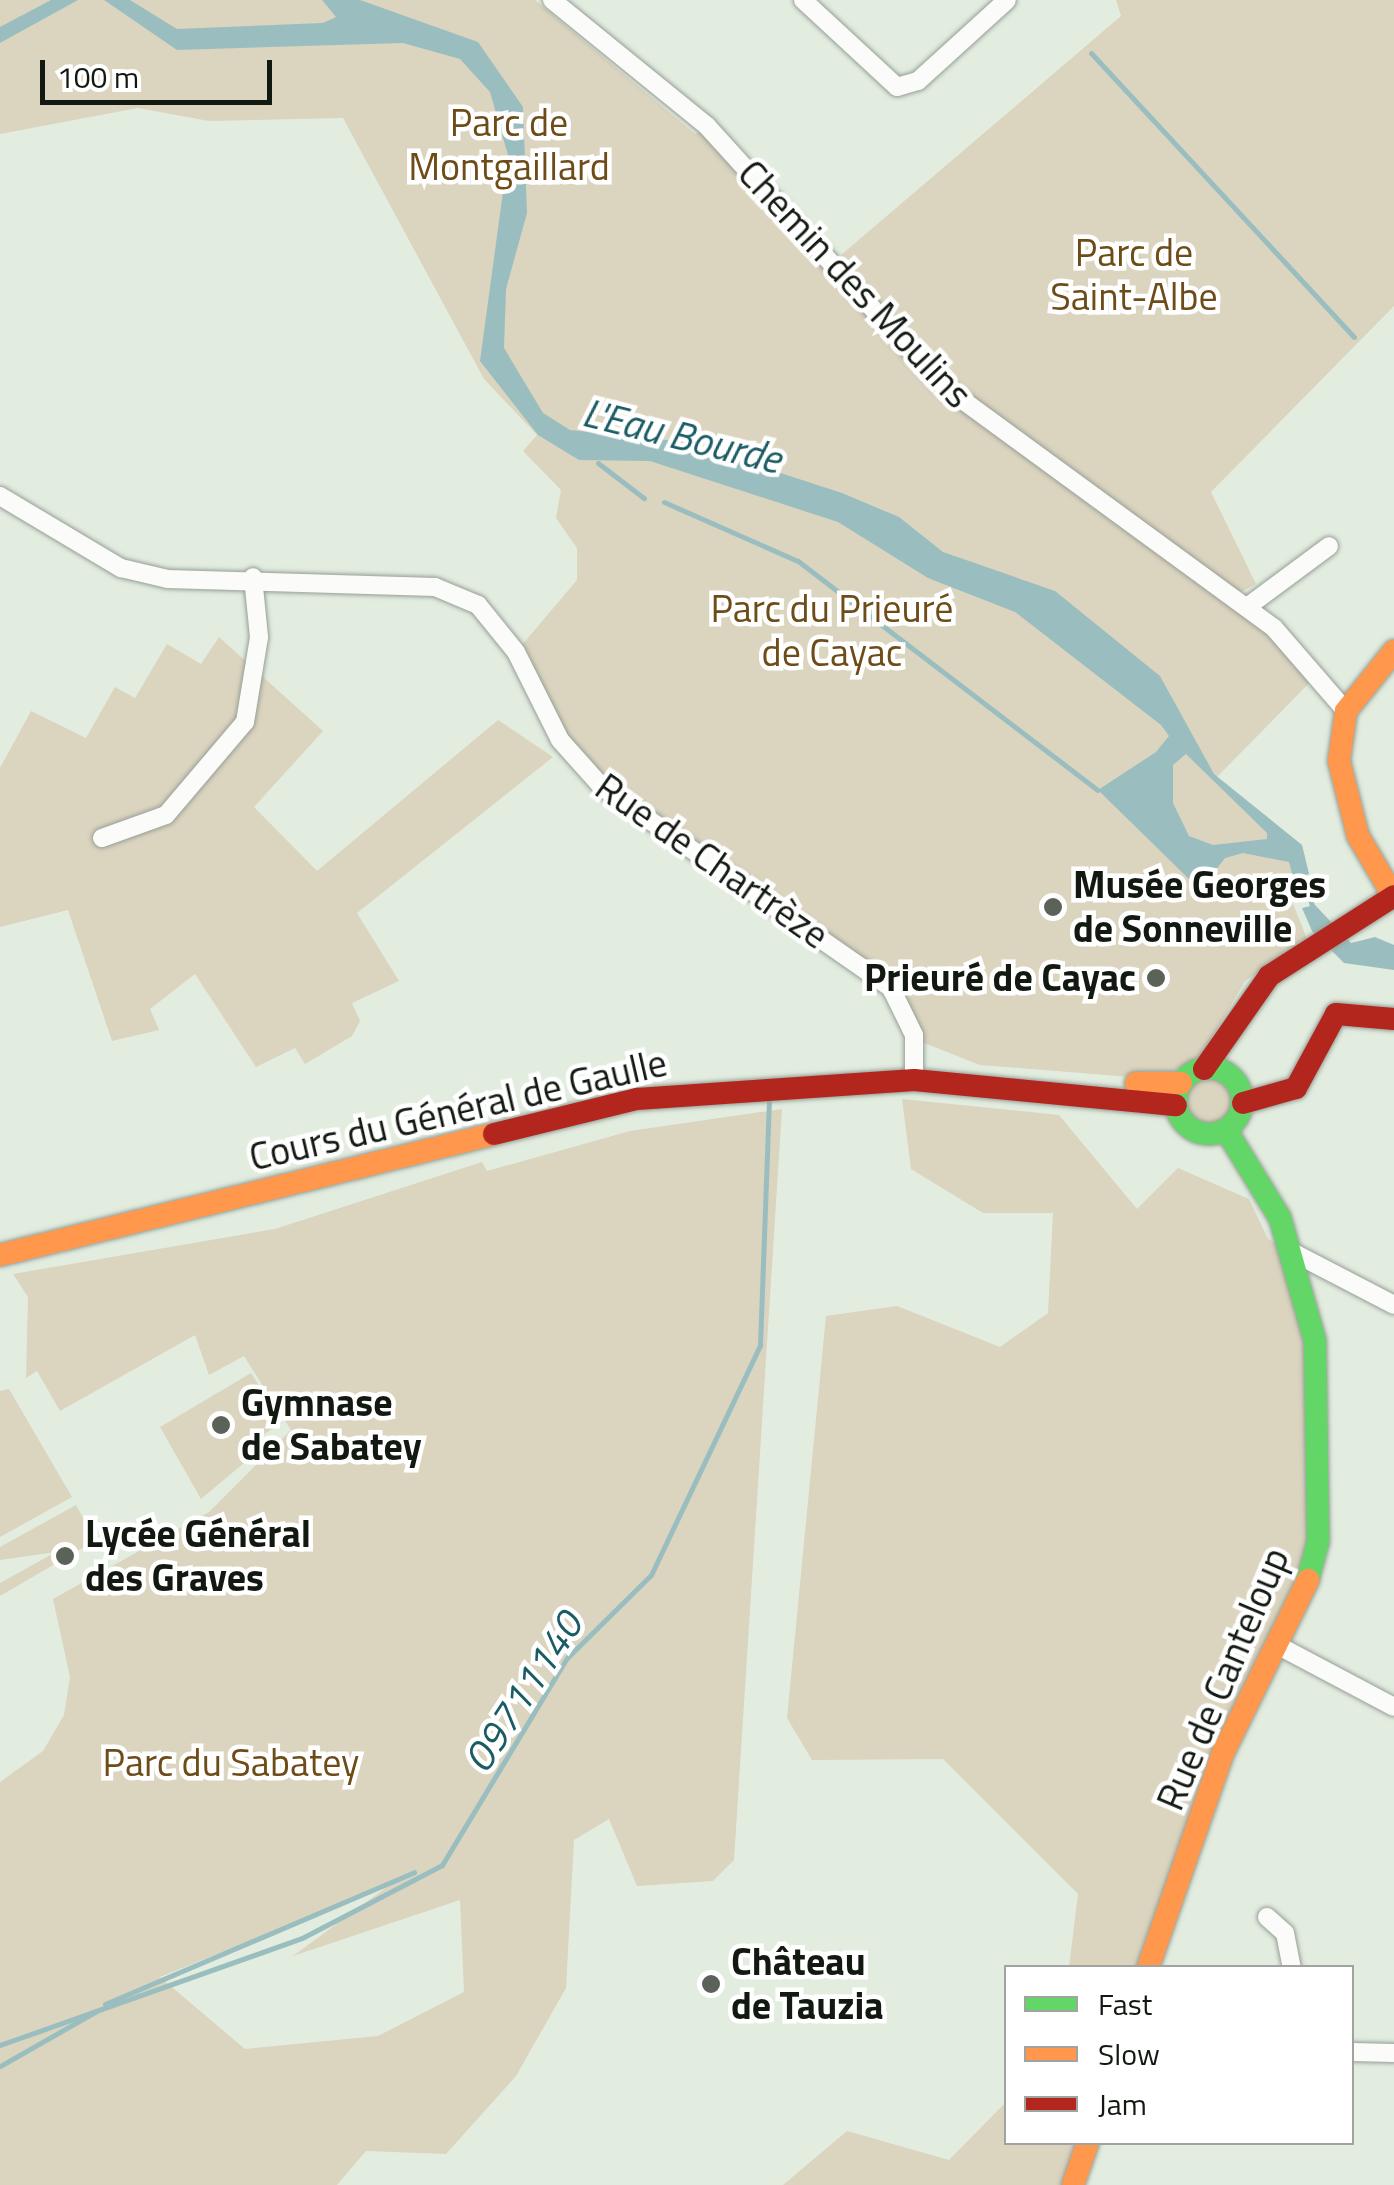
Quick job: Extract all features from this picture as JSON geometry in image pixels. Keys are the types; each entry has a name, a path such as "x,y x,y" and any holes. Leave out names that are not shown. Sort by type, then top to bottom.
{"main road":[{"path":"1394,651 1346,710 1340,784 1394,896 1312,947 1256,988 1228,1039 1179,1094 1192,1130 1226,1130 1243,1103 1296,1088 1318,1033 1336,1014 1353,1008 1394,1019"},
{"path":"1228,1039 1228,1074 1243,1103"},
{"path":"1204,1068 1228,1074"},
{"name":"Cours du Général de Gaulle","path":"0,1255 710,1082 914,1074 1179,1094"},
{"name":"Rue de Canteloup","path":"1149,1965 1223,1753 1277,1644 1318,1542 1319,1369 1290,1251 1226,1130"},
{"path":"1073,2185 1087,2145"}],"street":[{"name":"Chemin des Moulins","path":"552,0 695,114 956,397 1246,606 1346,710"},
{"path":"803,0 897,87 918,81 1008,0"},
{"name":"Rue de Chartrèze","path":"0,496 121,568 168,579 253,577 434,587 478,606 592,777 891,988 906,1008 914,1074"},
{"path":"1246,606 1330,546"},
{"path":"102,838 166,815 246,722 258,638 253,577"},
{"path":"1290,1251 1394,1305"},
{"path":"1277,1644 1394,1707"},
{"path":"1266,1917 1286,1933 1291,1965"},
{"path":"1354,2052 1394,2053"}],"green space":[{"path":"0,0 535,0 695,134 707,126 834,261 1121,16 1116,0 1394,0 1394,306 1211,492 1256,584 1239,593 1318,674 1217,777 1302,845 1309,874 1284,881 1307,939 1245,981 1199,1059 1156,1079 980,1065 914,1039 906,1008 582,768 516,652 577,580 577,548 556,518 561,490 523,451 537,435 484,379 343,118 209,121 138,108 0,134"},
{"path":"219,637 323,731 254,807 317,871 498,720 553,757 357,913 399,981 352,1003 360,1021 352,1036 305,1064 295,1048 256,1067 195,974 150,1009 159,1030 112,1041 68,910 0,927 0,768 31,711 86,738 115,687 135,698 167,644 201,664"},
{"path":"1209,1077 1227,1084 1234,1102 1227,1120 1209,1127 1191,1120 1184,1102 1191,1084"},
{"path":"902,1099 1059,1115 1137,1209 1178,1168 1249,1199 1268,1239 1290,1251 1315,1341 1318,1542 1223,1753 1149,1965 1069,1965 1078,1894 943,1759 812,1760 787,1718 826,1316 897,1306 1000,1347 1048,1313 1053,1213 983,1213 911,1169"},
{"name":"Parc du Sabatey","path":"782,1109 734,1860 713,1881 637,1886 609,1819 574,1840 566,1988 516,2076 446,2154 366,2151 337,2185 0,2185 0,1782 43,1751 64,1715 70,1677 53,1599 209,1512 291,1430 244,1356 209,1375 195,1335 60,1411 37,1371 26,1378 28,1297 13,1274 275,1229 482,1162 487,1171 630,1131","holes":["391,1884 293,1956 460,1900 464,1992 378,2036 245,2049 160,1977"]},
{"name":"Gymnase de Sabatey","path":"251,1373 282,1423 237,1451 244,1463 201,1499 160,1427"},
{"path":"9,1389 72,1497 0,1537 0,1391"},
{"path":"76,1505 92,1534 86,1546 0,1596 0,1583 56,1552 0,1560 0,1547"},
{"path":"1004,2104 1004,2145 1087,2145 1073,2185 783,2185 847,2131 949,2160"}],"water":[{"path":"51,0 78,0 0,43 0,27"},
{"path":"104,0 130,0 177,29 323,23 336,17 322,0 360,0 478,42 523,107 527,213 506,289 504,348 543,413 570,430 685,442 842,493 899,517 943,552 1055,591 1160,676 1214,774 1302,845 1309,874 1293,877 1289,862 1243,853 1225,858 1205,884 1192,882 1098,790 1156,752 1169,736 1161,725 1015,612 928,578 838,522 650,461 579,460 538,435 480,361 508,155 490,92 460,59 403,43 177,50","holes":["1186,754 1267,833 1267,839 1213,845 1189,836 1173,803 1173,765"]},
{"path":"1315,905 1351,943 1375,937 1394,945 1394,970 1344,963 1312,931 1302,908"}],"waterway":[{"path":"1091,53 1354,337"},
{"path":"598,463 644,498"},
{"path":"664,502 798,561 1098,790"},
{"name":"L'Eau Bourde","path":"1301,870 1314,912"},
{"name":"O9711140","path":"0,2045 302,1938 442,1865 567,1658 651,1575 760,1345 769,1102"},
{"path":"105,2004 414,1872"},
{"path":"0,2066 97,2011"}],"traffic: fast":[{"path":"1209,1068 1222,1070 1232,1078 1240,1088 1242,1101 1240,1114 1232,1124 1222,1132 1209,1134 1196,1132 1186,1124 1178,1114 1176,1101 1178,1088 1186,1078 1196,1070 1209,1068"},
{"path":"1226,1130 1280,1218 1315,1341 1318,1542 1308,1580"}],"traffic: slow":[{"path":"1394,651 1346,711 1339,761 1358,836 1394,897"},
{"path":"1136,1083 1181,1083"},
{"path":"0,1255 494,1134"},
{"path":"1149,1965 1223,1753 1308,1580"},
{"path":"1073,2185 1087,2145"}],"traffic: jam":[{"path":"1204,1069 1269,976 1394,896"},
{"path":"1243,1103 1296,1088 1336,1014 1394,1019"},
{"path":"494,1134 637,1099 914,1080 1176,1105"}],"place":[{"name":"Musée Georges de Sonneville","path":"1053,907"},
{"name":"Prieuré de Cayac","path":"1156,978"},
{"name":"Gymnase de Sabatey","path":"221,1425"},
{"name":"Lycée Général des Graves","path":"65,1556"},
{"name":"Château de Tauzia","path":"711,1984"}],"park label":[{"name":"Parc de Montgaillard","path":"509,145"},
{"name":"Parc de Saint-Albe","path":"1134,275"},
{"name":"Parc du Prieuré de Cayac","path":"832,631"}]}
